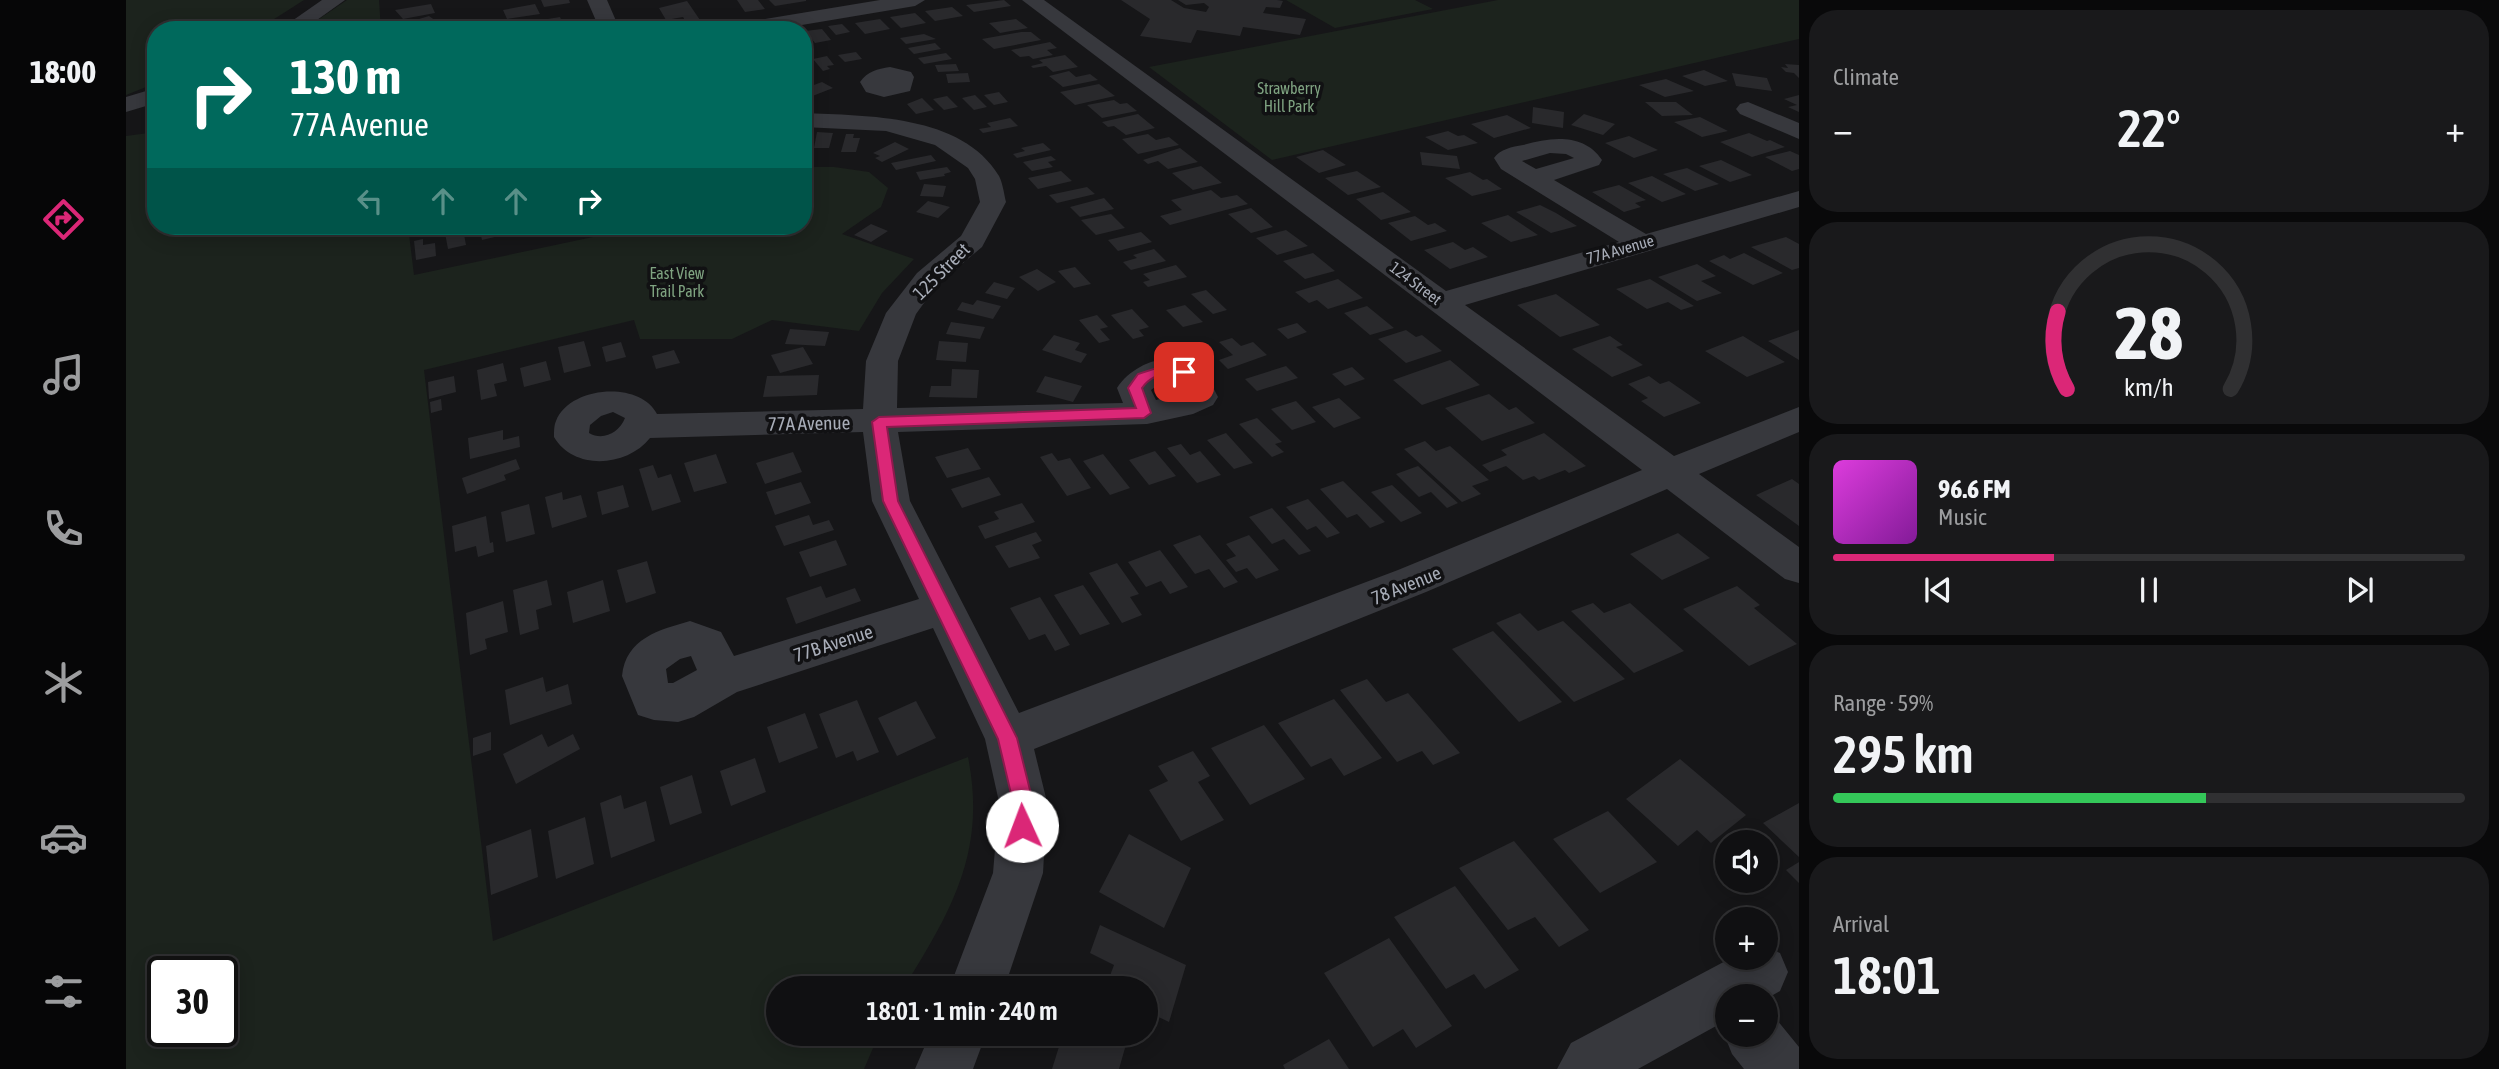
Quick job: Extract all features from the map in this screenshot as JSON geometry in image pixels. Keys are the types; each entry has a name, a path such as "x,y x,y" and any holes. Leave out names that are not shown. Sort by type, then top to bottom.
{"street":[{"path":"290,21 321,0"},
{"path":"303,21 335,0"},
{"path":"597,0 606,21"},
{"path":"788,21 915,0"},
{"name":"124 Street","path":"1032,0 1799,569"},
{"path":"865,122 884,89"},
{"path":"1748,109 1799,132"},
{"name":"125 Street","path":"812,120 887,124 944,140 977,163 988,179 993,202 972,241 927,279 901,313 882,361 879,422 891,501 1008,738 1023,802 1018,873 981,976"},
{"path":"1533,178 1641,243"},
{"name":"77A Avenue","path":"1441,302 1799,199"},
{"name":"77A Avenue","path":"641,426 879,422 1144,413"},
{"name":"78 Avenue","path":"1008,738 1365,601 1608,502 1671,472 1799,419"},
{"name":"77B Avenue","path":"723,678 942,608"},
{"path":"1586,1069 1591,1063 1715,1011"},
{"path":"944,1069 953,1046"},
{"path":"1767,1047 1780,1069"}],"green space":[{"path":"126,0 304,0 271,21 147,21 147,87 126,95"},
{"path":"347,0 379,0 380,21 316,21"},
{"path":"1286,0 1415,0 1433,9 1335,28"},
{"name":"Strawberry Hill Park","path":"1498,0 1799,0 1799,39 1272,160 1149,67"},
{"name":"East View Trail Park","path":"147,133 147,235 409,235 414,275 603,235 812,235 812,167 869,172 888,188 881,207 842,234 914,259 882,293 859,331 772,320 732,339 640,339 634,320 424,370 493,941 968,757 973,791 973,822 961,879 936,933 911,976 766,976 766,1046 874,1046 864,1069 126,1069 126,136"}],"building":[{"path":"541,0 569,0 570,3 544,7"},
{"path":"737,0 758,0 765,9 745,12"},
{"path":"769,0 806,0 806,1 775,6"},
{"path":"1004,0 1011,6 974,12 966,5"},
{"path":"1121,0 1171,0 1184,8 1206,12 1209,7 1204,3 1186,5 1178,0 1277,0 1283,1 1280,8 1266,7 1263,13 1306,19 1300,35 1243,27 1240,36 1197,30 1191,43 1140,36 1150,19"},
{"path":"687,1 700,20 685,21 683,17 666,20 659,8"},
{"path":"431,4 435,13 403,19 395,10"},
{"path":"535,4 540,14 507,19 503,10"},
{"path":"952,7 963,16 935,21 925,11"},
{"path":"915,13 926,23 901,28 890,17"},
{"path":"429,16 436,21 412,21"},
{"path":"560,17 562,21 535,21"},
{"path":"880,19 890,29 865,34 855,23"},
{"path":"1016,19 1028,28 1000,33 989,23"},
{"path":"842,24 850,32 836,35 828,26"},
{"path":"822,29 831,40 815,43 812,39 812,30"},
{"path":"1031,32 1041,40 994,49 982,39"},
{"path":"924,34 936,39 906,44 900,38"},
{"path":"1050,42 1057,48 1047,50 1053,55 1033,59 1029,56 1020,57 1011,50"},
{"path":"935,43 941,49 914,54 908,48"},
{"path":"856,52 862,59 845,62 838,55"},
{"path":"946,53 952,59 924,64 918,58"},
{"path":"1065,55 1078,67 1053,72 1046,66 1031,66 1043,63 1039,60"},
{"path":"827,56 834,65 827,66 830,69 823,71 813,59"},
{"path":"956,64 959,71 938,72 935,65"},
{"path":"1785,64 1799,65 1799,78 1781,67 1788,68"},
{"path":"1704,70 1728,81 1705,86 1682,76"},
{"path":"1069,71 1076,77 1090,74 1098,80 1063,87 1049,76"},
{"path":"968,73 970,82 948,83 946,74"},
{"path":"1732,73 1767,78 1772,91 1736,86"},
{"path":"1666,79 1694,91 1665,97 1639,85"},
{"path":"822,82 833,88 812,96 812,86"},
{"path":"1099,84 1115,96 1075,105 1060,92"},
{"path":"999,92 1008,102 994,105 984,95"},
{"path":"975,95 987,107 974,110 962,98"},
{"path":"1799,95 1799,112 1788,107 1797,105 1784,99"},
{"path":"947,96 958,107 944,110 933,99"},
{"path":"922,98 934,110 916,114 907,104"},
{"path":"1114,100 1120,104 1127,103 1137,111 1102,118 1087,105"},
{"path":"1645,102 1676,102 1693,115 1662,116"},
{"path":"1533,107 1564,112 1563,128 1532,123"},
{"path":"1138,114 1155,128 1126,135 1114,126 1108,127 1102,122"},
{"path":"1584,114 1615,124 1603,135 1571,125"},
{"path":"1507,115 1531,128 1494,138 1471,124"},
{"path":"1700,117 1728,131 1702,137 1674,122"},
{"path":"1010,118 1018,126 983,133 979,129 991,127 987,123"},
{"path":"1448,131 1458,136 1464,135 1478,143 1448,150 1425,137"},
{"path":"817,132 833,133 829,148 814,148"},
{"path":"1749,133 1785,147 1752,157 1720,142"},
{"path":"846,134 854,134 853,138 860,138 856,152 841,152"},
{"path":"1148,134 1156,140 1169,137 1179,145 1138,154 1122,139"},
{"path":"1629,136 1658,150 1634,158 1605,143"},
{"path":"895,142 909,149 882,162 875,158 880,156 873,153"},
{"path":"1043,143 1051,150 1017,158 1013,154 1025,151 1021,148"},
{"path":"1180,148 1198,162 1168,169 1158,161 1148,164 1143,160"},
{"path":"1323,150 1346,165 1319,173 1296,157"},
{"path":"1790,151 1799,155 1799,169 1792,171 1765,157"},
{"path":"1420,152 1457,156 1460,169 1422,165"},
{"path":"931,155 936,161 896,170 891,163"},
{"path":"1051,156 1056,160 1048,162 1053,167 1032,171 1023,162"},
{"path":"1721,160 1752,175 1730,182 1699,166"},
{"path":"1201,166 1222,183 1193,190 1172,173"},
{"path":"947,167 951,172 944,174 945,176 920,180 916,172"},
{"path":"1687,168 1719,184 1695,191 1663,174"},
{"path":"1061,171 1072,181 1038,189 1028,178"},
{"path":"1357,171 1381,187 1348,195 1325,178"},
{"path":"1470,172 1502,189 1472,196 1445,178"},
{"path":"1652,176 1686,194 1662,202 1628,183"},
{"path":"924,184 946,186 943,197 920,196"},
{"path":"1619,185 1646,200 1635,203 1641,207 1624,212 1592,192"},
{"path":"1087,187 1095,194 1057,203 1049,195"},
{"path":"1211,190 1221,198 1237,195 1248,204 1170,225 1160,216 1182,210 1171,200"},
{"path":"1383,192 1411,212 1381,220 1356,199"},
{"path":"1104,198 1114,209 1080,217 1070,207"},
{"path":"928,201 950,207 938,218 916,212"},
{"path":"1540,205 1577,226 1551,233 1516,212"},
{"path":"1251,208 1273,227 1251,233 1228,214"},
{"path":"1111,214 1125,228 1096,235 1081,220"},
{"path":"1508,215 1538,235 1511,242 1481,223"},
{"path":"1415,216 1428,225 1435,223 1447,231 1411,241 1388,223"},
{"path":"871,224 888,231 871,242 854,235"},
{"path":"1286,230 1308,246 1277,255 1256,238"},
{"path":"1141,232 1152,242 1118,251 1108,240"},
{"path":"445,235 464,235 466,245 448,249"},
{"path":"481,235 503,235 482,240"},
{"path":"1786,237 1799,244 1799,268 1792,270 1751,247"},
{"path":"423,239 423,245 435,243 436,256 416,260 414,241"},
{"path":"1453,242 1465,250 1473,247 1488,257 1450,269 1424,250"},
{"path":"1154,249 1166,261 1131,270 1123,262 1137,258 1133,255"},
{"path":"1313,253 1335,271 1305,279 1283,261"},
{"path":"1744,253 1783,273 1753,285 1709,261 1724,255 1730,259"},
{"path":"1697,264 1716,276 1701,281 1722,293 1697,301 1658,277"},
{"path":"1176,265 1187,277 1148,287 1143,282 1150,280 1143,274"},
{"path":"1075,267 1091,284 1074,288 1058,271"},
{"path":"1037,269 1056,282 1038,291 1019,277"},
{"path":"1338,279 1363,298 1328,309 1317,300 1309,303 1295,292"},
{"path":"1650,279 1694,306 1681,310 1668,302 1647,309 1616,289"},
{"path":"994,282 1015,288 1007,299 985,293"},
{"path":"1206,290 1227,310 1213,314 1191,294"},
{"path":"1556,294 1600,325 1560,337 1517,305"},
{"path":"977,300 1001,306 993,319 957,310 962,302 973,305"},
{"path":"1185,305 1203,322 1183,327 1166,310"},
{"path":"1367,306 1394,328 1370,335 1344,313"},
{"path":"1132,309 1149,327 1139,330 1144,336 1133,339 1111,315"},
{"path":"1097,315 1108,327 1100,329 1110,340 1099,343 1079,320"},
{"path":"951,322 985,327 980,339 946,334"},
{"path":"1297,323 1307,332 1288,339 1277,329"},
{"path":"790,329 829,332 825,346 785,344"},
{"path":"1406,330 1416,337 1422,335 1442,351 1406,363 1378,339"},
{"path":"1799,330 1799,360 1768,341"},
{"path":"1054,335 1080,343 1075,350 1087,354 1081,363 1042,350"},
{"path":"1610,336 1623,345 1616,347 1643,365 1612,377 1572,349"},
{"path":"1743,336 1785,362 1747,377 1705,351"},
{"path":"1232,338 1241,346 1253,342 1267,355 1228,369 1219,360 1233,355 1219,342"},
{"path":"584,341 591,366 564,373 558,347"},
{"path":"939,341 968,343 966,362 936,360"},
{"path":"621,342 626,357 606,362 602,347"},
{"path":"803,347 813,364 780,373 771,355"},
{"path":"674,350 680,363 656,369 652,356"},
{"path":"1450,360 1480,385 1422,405 1393,380"},
{"path":"546,361 551,380 524,387 520,368"},
{"path":"503,363 507,381 494,384 497,396 481,400 477,370"},
{"path":"1286,366 1298,378 1257,391 1245,379"},
{"path":"1352,367 1365,379 1345,386 1332,374"},
{"path":"952,369 979,370 977,398 929,397 931,386 951,386"},
{"path":"819,375 817,395 763,397 767,376"},
{"path":"454,376 456,392 429,399 428,382"},
{"path":"1045,376 1082,386 1073,402 1036,392"},
{"path":"1649,376 1660,384 1669,381 1701,403 1664,417 1641,401 1648,398 1628,384"},
{"path":"1489,394 1509,410 1516,407 1535,423 1482,441 1445,408"},
{"path":"1339,398 1361,418 1334,428 1312,407"},
{"path":"441,399 442,410 431,413 430,402"},
{"path":"1296,401 1316,422 1292,430 1271,409"},
{"path":"1257,418 1282,442 1275,444 1284,452 1272,457 1239,424"},
{"path":"503,430 503,440 519,436 520,447 470,459 468,438"},
{"path":"1226,433 1253,463 1234,469 1207,440"},
{"path":"1544,433 1586,466 1569,473 1565,470 1539,480 1534,476 1523,480 1506,466 1490,472 1482,465 1507,455 1501,450"},
{"path":"1425,441 1436,451 1450,446 1489,480 1472,486 1481,494 1462,502 1404,449"},
{"path":"1181,444 1190,455 1200,451 1221,475 1197,483 1167,448"},
{"path":"968,448 981,469 947,478 935,457"},
{"path":"1155,451 1176,476 1149,485 1129,460"},
{"path":"793,452 802,472 765,484 756,463"},
{"path":"1052,453 1058,461 1070,458 1091,488 1067,496 1040,457"},
{"path":"716,454 727,483 694,492 684,463"},
{"path":"1103,454 1130,488 1110,495 1083,461"},
{"path":"516,459 520,469 504,475 506,480 467,494 462,478"},
{"path":"653,465 658,478 671,474 681,502 652,511 639,469"},
{"path":"1418,466 1458,503 1447,508 1431,492 1419,497 1396,474"},
{"path":"989,477 1001,495 962,508 951,489"},
{"path":"1792,479 1799,484 1799,526 1756,495"},
{"path":"1343,481 1385,522 1370,528 1357,514 1347,518 1320,489"},
{"path":"801,482 811,503 775,515 766,492"},
{"path":"623,485 629,507 602,515 597,492"},
{"path":"1392,485 1422,513 1401,522 1371,492"},
{"path":"562,492 563,500 581,495 587,517 552,528 545,497"},
{"path":"1308,499 1340,533 1327,538 1316,526 1307,530 1286,507"},
{"path":"1022,503 1035,522 985,539 978,526 999,519 994,512"},
{"path":"529,504 535,534 506,542 501,512"},
{"path":"1272,508 1311,551 1299,555 1284,539 1272,544 1249,517"},
{"path":"809,515 813,525 829,520 834,530 784,546 775,526"},
{"path":"486,516 494,552 478,557 476,546 455,552 452,526"},
{"path":"1036,532 1042,541 1032,545 1040,558 1009,568 995,546"},
{"path":"1678,533 1710,558 1662,580 1630,554"},
{"path":"1200,535 1238,582 1224,588 1209,569 1195,574 1173,545"},
{"path":"1249,535 1279,570 1256,579 1247,568 1236,572 1226,560 1236,556 1226,544"},
{"path":"836,540 847,565 810,577 799,552"},
{"path":"1160,550 1188,587 1170,594 1161,581 1146,587 1128,562"},
{"path":"647,561 656,593 626,603 617,570"},
{"path":"1117,563 1139,594 1130,597 1142,615 1122,623 1089,573"},
{"path":"547,580 552,605 536,610 539,629 520,635 513,590"},
{"path":"603,580 610,611 573,623 567,592"},
{"path":"1083,585 1110,624 1080,635 1054,595"},
{"path":"821,586 826,598 855,588 861,601 796,624 786,598"},
{"path":"1737,586 1760,605 1754,608 1797,644 1749,666 1683,609"},
{"path":"1040,597 1070,645 1055,651 1045,634 1029,640 1010,608"},
{"path":"503,601 508,632 485,639 487,649 470,655 466,613"},
{"path":"1593,603 1604,613 1630,603 1684,651 1634,673 1571,611"},
{"path":"1520,613 1538,631 1563,621 1625,679 1574,702 1496,623"},
{"path":"1493,631 1562,702 1519,722 1452,649"},
{"path":"543,677 546,692 568,684 572,704 510,725 505,690"},
{"path":"1367,679 1386,702 1408,693 1460,753 1433,765 1422,751 1397,762 1340,690"},
{"path":"1334,699 1382,758 1344,776 1331,758 1311,767 1278,723"},
{"path":"857,700 879,752 857,761 853,751 836,758 819,714"},
{"path":"916,701 936,738 897,756 878,718"},
{"path":"805,713 818,748 779,763 767,727"},
{"path":"1264,725 1305,779 1250,805 1211,748"},
{"path":"491,732 491,750 473,756 473,738"},
{"path":"542,734 548,747 573,734 580,749 516,784 503,754"},
{"path":"1193,751 1210,776 1198,782 1224,820 1181,841 1149,790 1168,781 1158,766"},
{"path":"755,758 766,792 731,806 720,771"},
{"path":"1680,759 1746,815 1727,830 1715,830 1715,840 1711,843 1697,830 1678,846 1626,799"},
{"path":"692,775 702,813 670,825 660,787"},
{"path":"621,795 624,809 646,801 655,841 611,858 600,803"},
{"path":"1799,803 1799,857 1778,837 1778,830 1770,830 1763,823"},
{"path":"1608,811 1657,862 1600,893 1553,839"},
{"path":"585,817 594,864 556,879 548,831"},
{"path":"531,829 538,877 491,895 486,846"},
{"path":"1129,834 1191,868 1164,928 1099,892"},
{"path":"1514,841 1589,930 1559,947 1535,917 1508,930 1459,868"},
{"path":"1799,862 1799,883 1786,870"},
{"path":"1455,886 1519,970 1485,989 1474,974 1446,989 1394,917"},
{"path":"1100,925 1186,965 1169,1022 1158,1017 1158,976 1110,976 1114,965 1090,953"},
{"path":"1389,938 1452,1026 1416,1048 1403,1029 1373,1047 1324,973"},
{"path":"1329,1039 1349,1069 1285,1069 1283,1065"},
{"path":"1059,1046 1126,1046 1119,1069 1052,1069"}],"route":[{"path":"1022,826 1023,802 1008,738 891,501 879,422 1144,413 1135,388 1143,377 1172,367 1184,372"}]}
